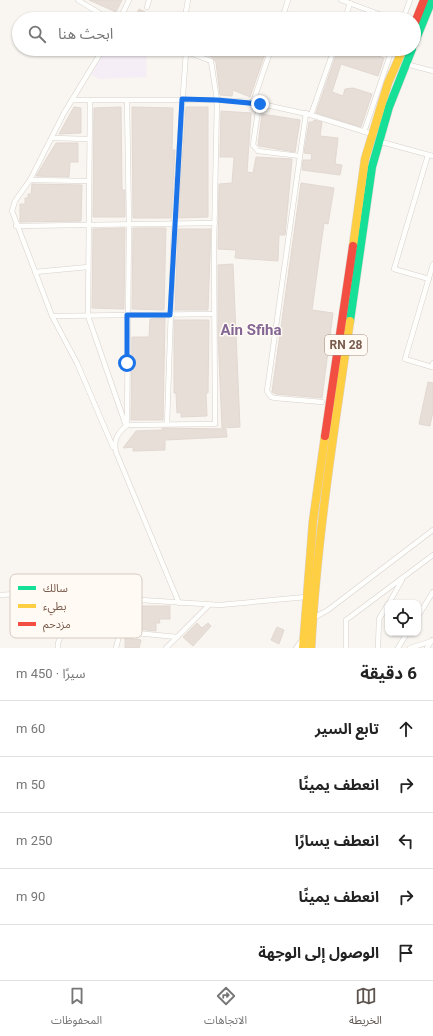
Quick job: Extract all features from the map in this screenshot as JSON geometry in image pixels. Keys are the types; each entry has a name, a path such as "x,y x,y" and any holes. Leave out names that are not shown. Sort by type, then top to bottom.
{"highway":[{"path":"419,12 424,0"},
{"path":"421,27 432,0"},
{"name":"RN 28","path":"311,648 307,638 306,597 313,522 368,133 400,56"},
{"name":"RN 28","path":"303,648 312,616 322,511 372,167 378,141 409,56"}],"street":[{"path":"123,12 129,0"},
{"path":"147,7 149,0"},
{"path":"186,12 188,0"},
{"path":"284,12 288,0"},
{"path":"342,0 374,12"},
{"path":"406,12 410,0"},
{"path":"81,1 98,12"},
{"path":"347,12 350,3"},
{"path":"99,56 64,113 30,180 15,201 12,211 16,226 52,316 78,363 179,603"},
{"path":"167,424 174,224 186,56"},
{"path":"127,426 215,424 214,314 217,100 213,63 212,61 198,56"},
{"path":"253,102 269,56"},
{"path":"311,114 332,56"},
{"path":"73,100 182,99 253,102 311,114 368,133 390,56"},
{"path":"406,64 433,71"},
{"path":"90,100 88,139 88,316 127,426"},
{"path":"116,452 115,439 127,426 129,224 127,100"},
{"path":"260,104 254,145 255,149 258,151 300,156"},
{"path":"306,113 267,392 271,397 275,398 322,402"},
{"path":"52,138 88,139"},
{"path":"378,141 433,156"},
{"path":"428,155 394,269 429,279"},
{"path":"30,180 88,181"},
{"path":"16,226 215,223"},
{"path":"433,264 405,359 432,367 433,364"},
{"path":"34,272 88,267"},
{"path":"52,316 214,314"},
{"path":"312,616 316,616 328,610 433,530"},
{"path":"346,648 346,620 433,555"},
{"path":"390,600 404,577"},
{"path":"421,611 433,592"},
{"path":"0,595 10,595"},
{"path":"142,601 209,604 260,602 306,597"},
{"path":"166,648 209,604"},
{"path":"378,648 379,619 385,609"},
{"path":"142,633 177,637"},
{"path":"398,648 406,636"},
{"path":"58,648 60,638"},
{"path":"116,648 119,638"},
{"path":"296,648 307,638"},
{"path":"410,648 432,640"},
{"path":"427,648 432,640"}],"shaded area":[{"path":"102,56 146,56 147,77 100,79 91,75"}],"building":[{"path":"89,0 122,0 116,12"},
{"path":"139,9 145,12 138,12"},
{"path":"209,56 264,56 250,97 233,90 232,96 220,95 216,62"},
{"path":"336,56 378,56 384,58 378,76 341,64 332,92 343,96 345,89 353,88 372,94 361,127 316,113"},
{"path":"74,107 81,108 81,133 59,134"},
{"path":"121,107 122,190 125,190 125,217 93,217 94,108"},
{"path":"132,107 173,108 172,150 175,150 171,218 133,218"},
{"path":"186,107 208,107 208,217 178,218"},
{"path":"221,111 251,113 247,172 253,173 256,157 292,159 285,235 279,235 278,261 235,258 236,250 218,249 219,184 232,183 234,157 220,157"},
{"path":"262,114 300,120 295,152 258,145"},
{"path":"314,120 322,122 320,136 338,138 335,164 342,165 340,175 302,170 303,160 311,160 312,154 304,153 309,122 313,122"},
{"path":"56,143 78,143 78,162 70,162 69,177 36,176"},
{"path":"301,183 334,188 328,224 324,223 312,310 333,313 322,398 276,394 272,392"},
{"path":"32,184 82,185 81,221 20,222 20,204 25,204 25,198 28,198 28,194 31,194"},
{"path":"125,228 124,309 92,308 93,229"},
{"path":"133,228 166,228 164,310 132,309"},
{"path":"178,229 211,229 208,310 175,310"},
{"path":"233,264 240,427 222,428 218,335 218,265"},
{"path":"165,318 163,420 131,420 132,337 149,337 150,319"},
{"path":"174,320 209,320 208,393 206,393 207,416 181,417 181,412 177,413 176,393 174,393"},
{"path":"428,382 433,383 433,411 430,426 419,424"},
{"path":"162,428 226,429 227,437 165,440 165,450 133,451 133,447 123,448 136,431 163,430"},
{"path":"142,606 170,606 170,619 159,619 160,623 156,623 156,631 142,630"},
{"path":"197,623 202,628 208,623 211,626 193,646 183,637"},
{"path":"277,627 284,630 279,644 271,640"},
{"path":"125,638 141,640 139,648 125,648"}],"traffic: fast":[{"path":"421,27 432,0"},
{"path":"350,321 372,167 389,107 409,56"}],"traffic: slow":[{"path":"353,246 365,159 388,83 400,56"},
{"path":"311,648 317,566 332,443 350,321"},
{"path":"303,648 313,521 325,436"}],"traffic: jam":[{"path":"419,12 424,0"},
{"path":"325,436 353,246"}],"district":[{"name":"Ain Sfiha","path":"251,330"}],"route":[{"path":"127,363 127,315 170,315 182,99 253,102 260,104"}]}
